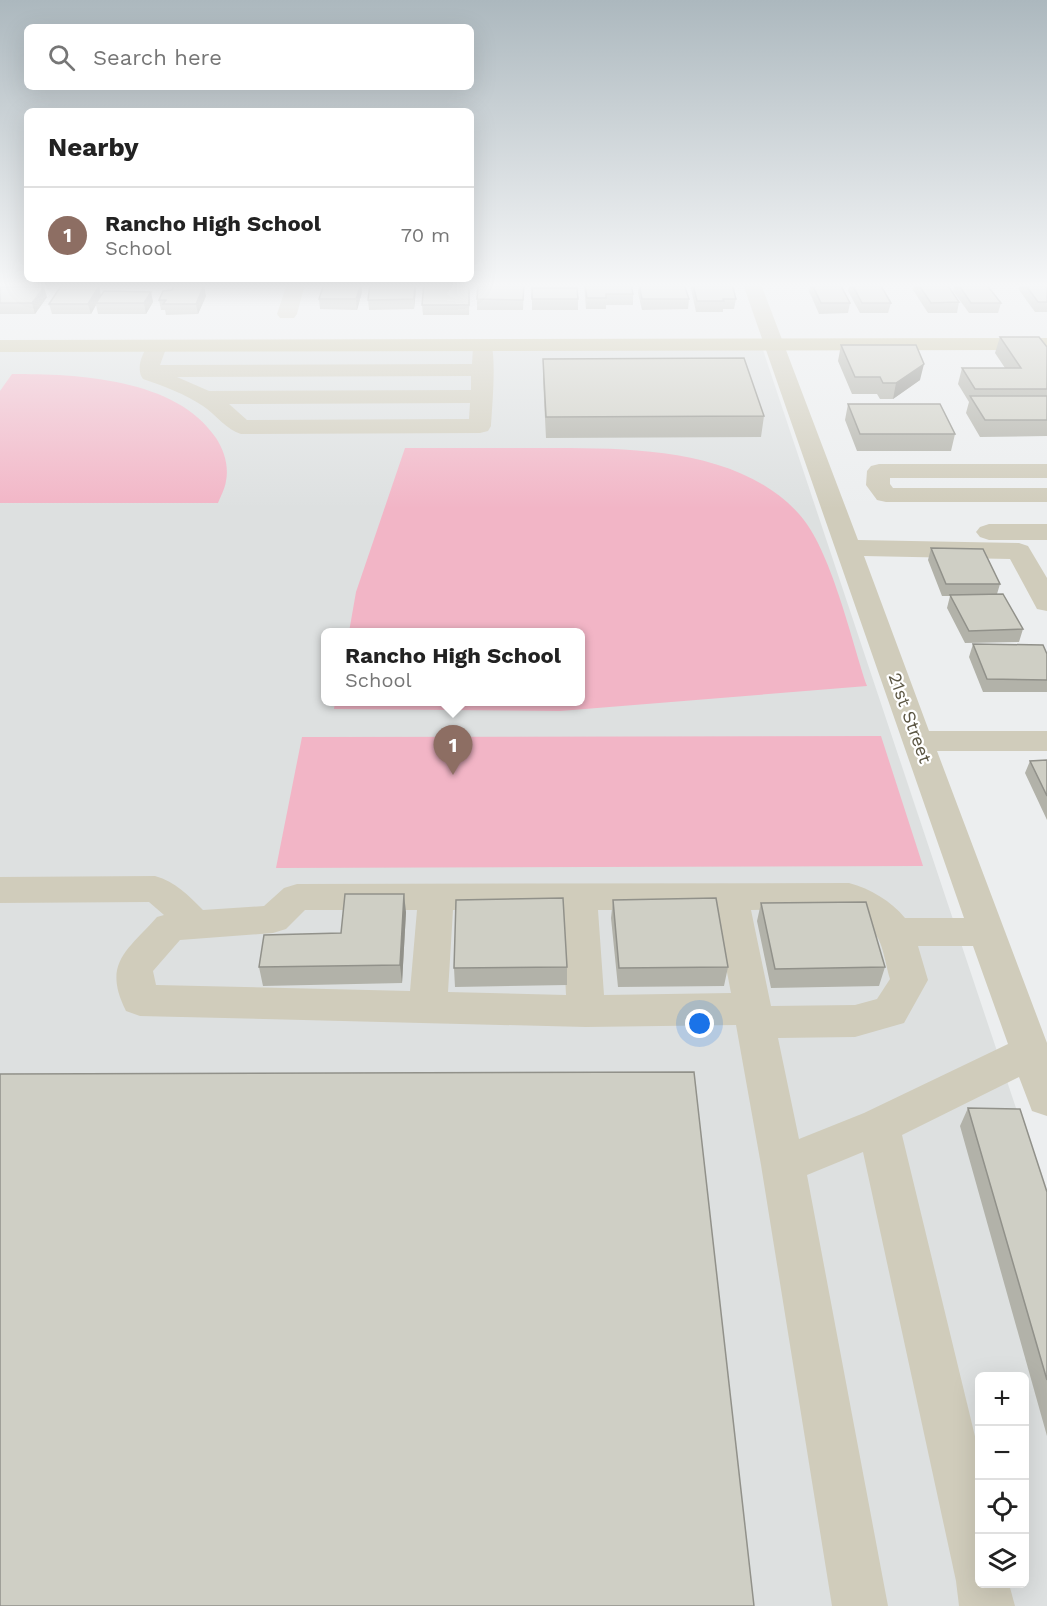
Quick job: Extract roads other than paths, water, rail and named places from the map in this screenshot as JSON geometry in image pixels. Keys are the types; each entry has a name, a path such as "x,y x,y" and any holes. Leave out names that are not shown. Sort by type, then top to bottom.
{"street":[{"path":"153,359 150,375 176,382 231,417 241,428 480,426 483,359"},
{"name":"21st Street","path":"784,359 857,495 845,540 1047,1098"},
{"path":"150,371 483,370"},
{"path":"203,398 481,396"},
{"path":"857,495 878,484 879,471 1047,471"},
{"path":"857,495 1047,495"},
{"path":"845,540 1047,532"},
{"path":"845,540 1019,551 1047,603"},
{"path":"918,741 1047,741"},
{"path":"0,890 155,889 171,899 195,925"},
{"path":"297,897 436,897 849,897 882,915 896,932 909,980 890,1012 855,1021 586,1011 140,1000 134,968 170,927 273,919 297,897"},
{"path":"428,1007 436,897"},
{"path":"579,897 586,1011"},
{"path":"731,897 783,1165 860,1606"},
{"path":"896,932 987,932"},
{"path":"783,1165 879,1126 1030,1052"},
{"path":"879,1126 975,1551"},
{"path":"983,1588 987,1606"}],"place":[{"name":"Rancho High School","path":"453,775"}]}
